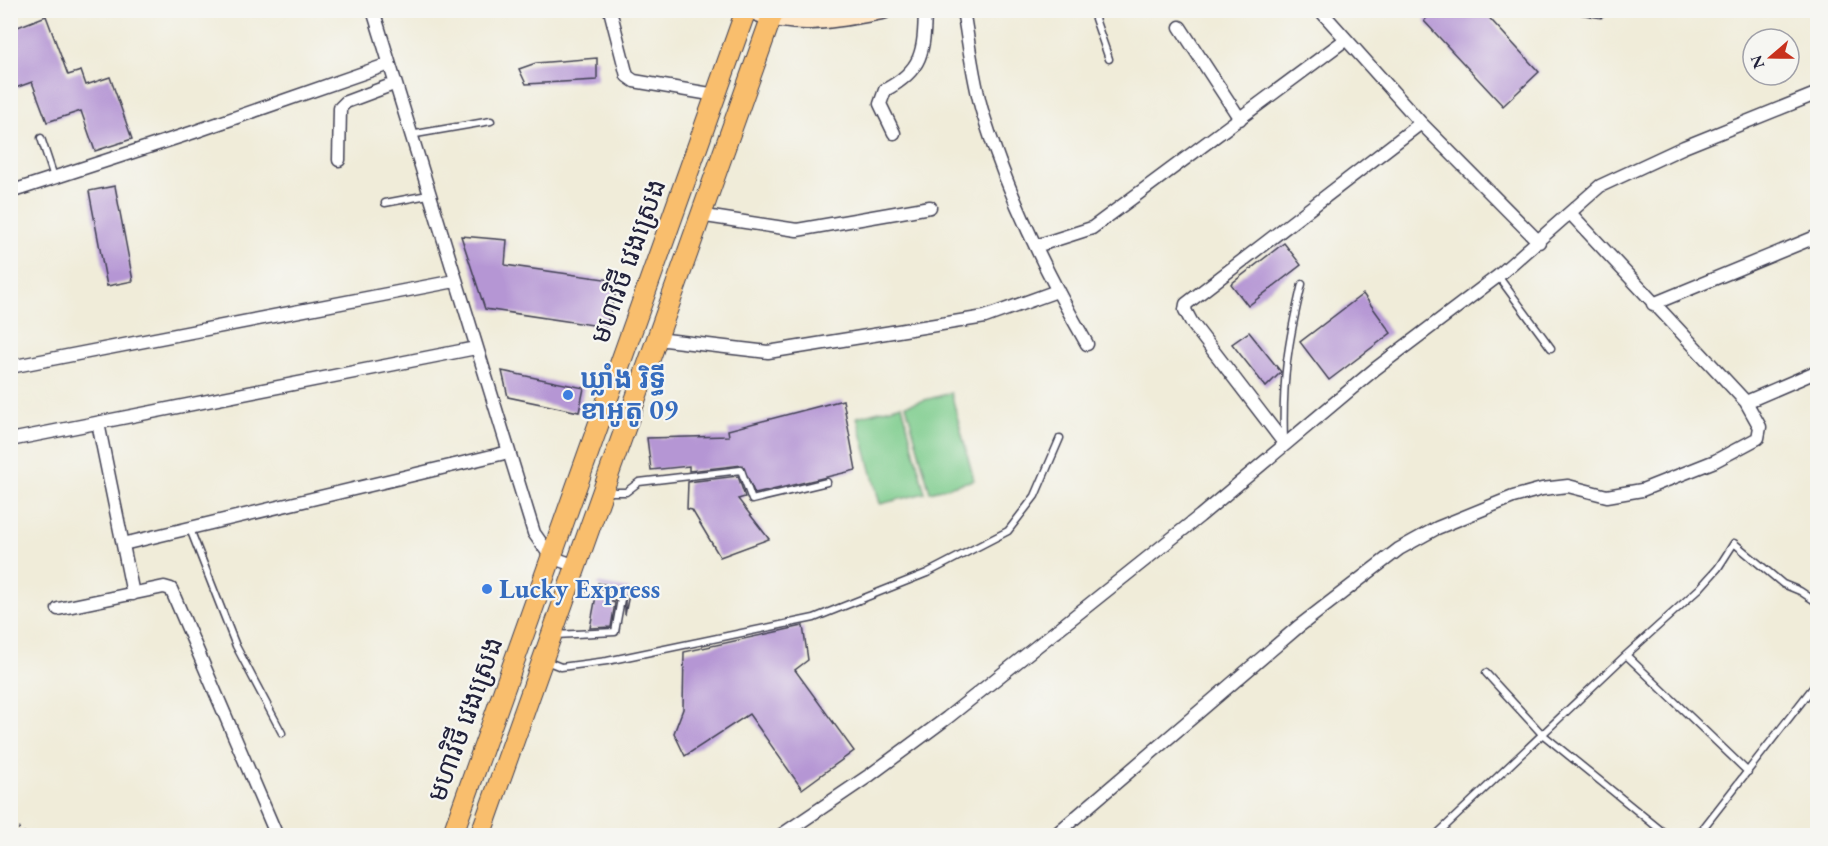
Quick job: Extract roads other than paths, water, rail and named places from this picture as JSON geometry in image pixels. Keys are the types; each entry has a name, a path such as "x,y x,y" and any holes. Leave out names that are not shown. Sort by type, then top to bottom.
{"main road":[{"name":"មហាវិថី វេងស្រេង","path":"454,829 746,10"},
{"name":"មហាវិថី វេងស្រេង","path":"484,834 551,635 772,14"}],"street":[{"path":"610,10 627,76 634,81 716,95"},
{"path":"752,10 797,22 883,10"},
{"path":"894,133 880,104 885,90 906,79 917,63 924,44 925,10"},
{"path":"963,10 982,112 1013,195 1056,291 1087,344"},
{"path":"1320,10 1421,123 1539,242"},
{"path":"372,11 534,533 551,557 573,574"},
{"path":"1180,27 1240,118"},
{"path":"1036,246 1092,228 1346,40"},
{"path":"10,192 194,132 389,64"},
{"path":"339,160 340,108 346,102 394,84"},
{"path":"780,836 870,775 947,718 1200,516 1284,442 1375,369 1498,276 1571,214 1600,186 1684,147 1818,93"},
{"path":"1284,442 1192,323 1185,310 1186,304 1421,123"},
{"path":"699,215 797,230 930,207"},
{"path":"1054,836 1298,627 1399,549 1437,528 1513,497 1568,486 1607,496 1642,490 1714,461 1758,438 1760,427 1746,402 1571,214"},
{"path":"1653,304 1818,236"},
{"path":"10,366 455,281"},
{"path":"657,339 768,352 985,317 1056,291"},
{"path":"10,440 476,348"},
{"path":"1746,402 1818,371"},
{"path":"98,423 133,594"},
{"path":"123,544 509,452"},
{"path":"58,609 164,587 171,589 277,836"},
{"path":"454,829 484,834"}],"lane":[{"path":"1092,10 1109,59"},
{"path":"1578,10 1601,14"},
{"path":"410,135 491,121"},
{"path":"41,138 54,177"},
{"path":"385,204 428,195"},
{"path":"1498,276 1551,348"},
{"path":"1284,442 1282,391 1288,344 1302,284"},
{"path":"543,660 561,667 607,661 814,618 927,573 1008,531 1035,496 1060,438"},
{"path":"602,492 626,492 639,482 741,470 752,500 827,482"},
{"path":"190,528 236,646 282,733"},
{"path":"1435,836 1541,733 1700,588 1718,568 1734,543 1783,584 1800,591 1818,603"},
{"path":"551,635 615,632 621,599 573,574"},
{"path":"1626,655 1748,772"},
{"path":"1486,672 1541,733 1668,836"},
{"path":"1696,836 1818,681"}],"place":[{"name":"ឃ្លាំង រិទ្ធី ខាអូតូ 09","path":"568,395"},
{"name":"Lucky Express","path":"487,589"}]}
